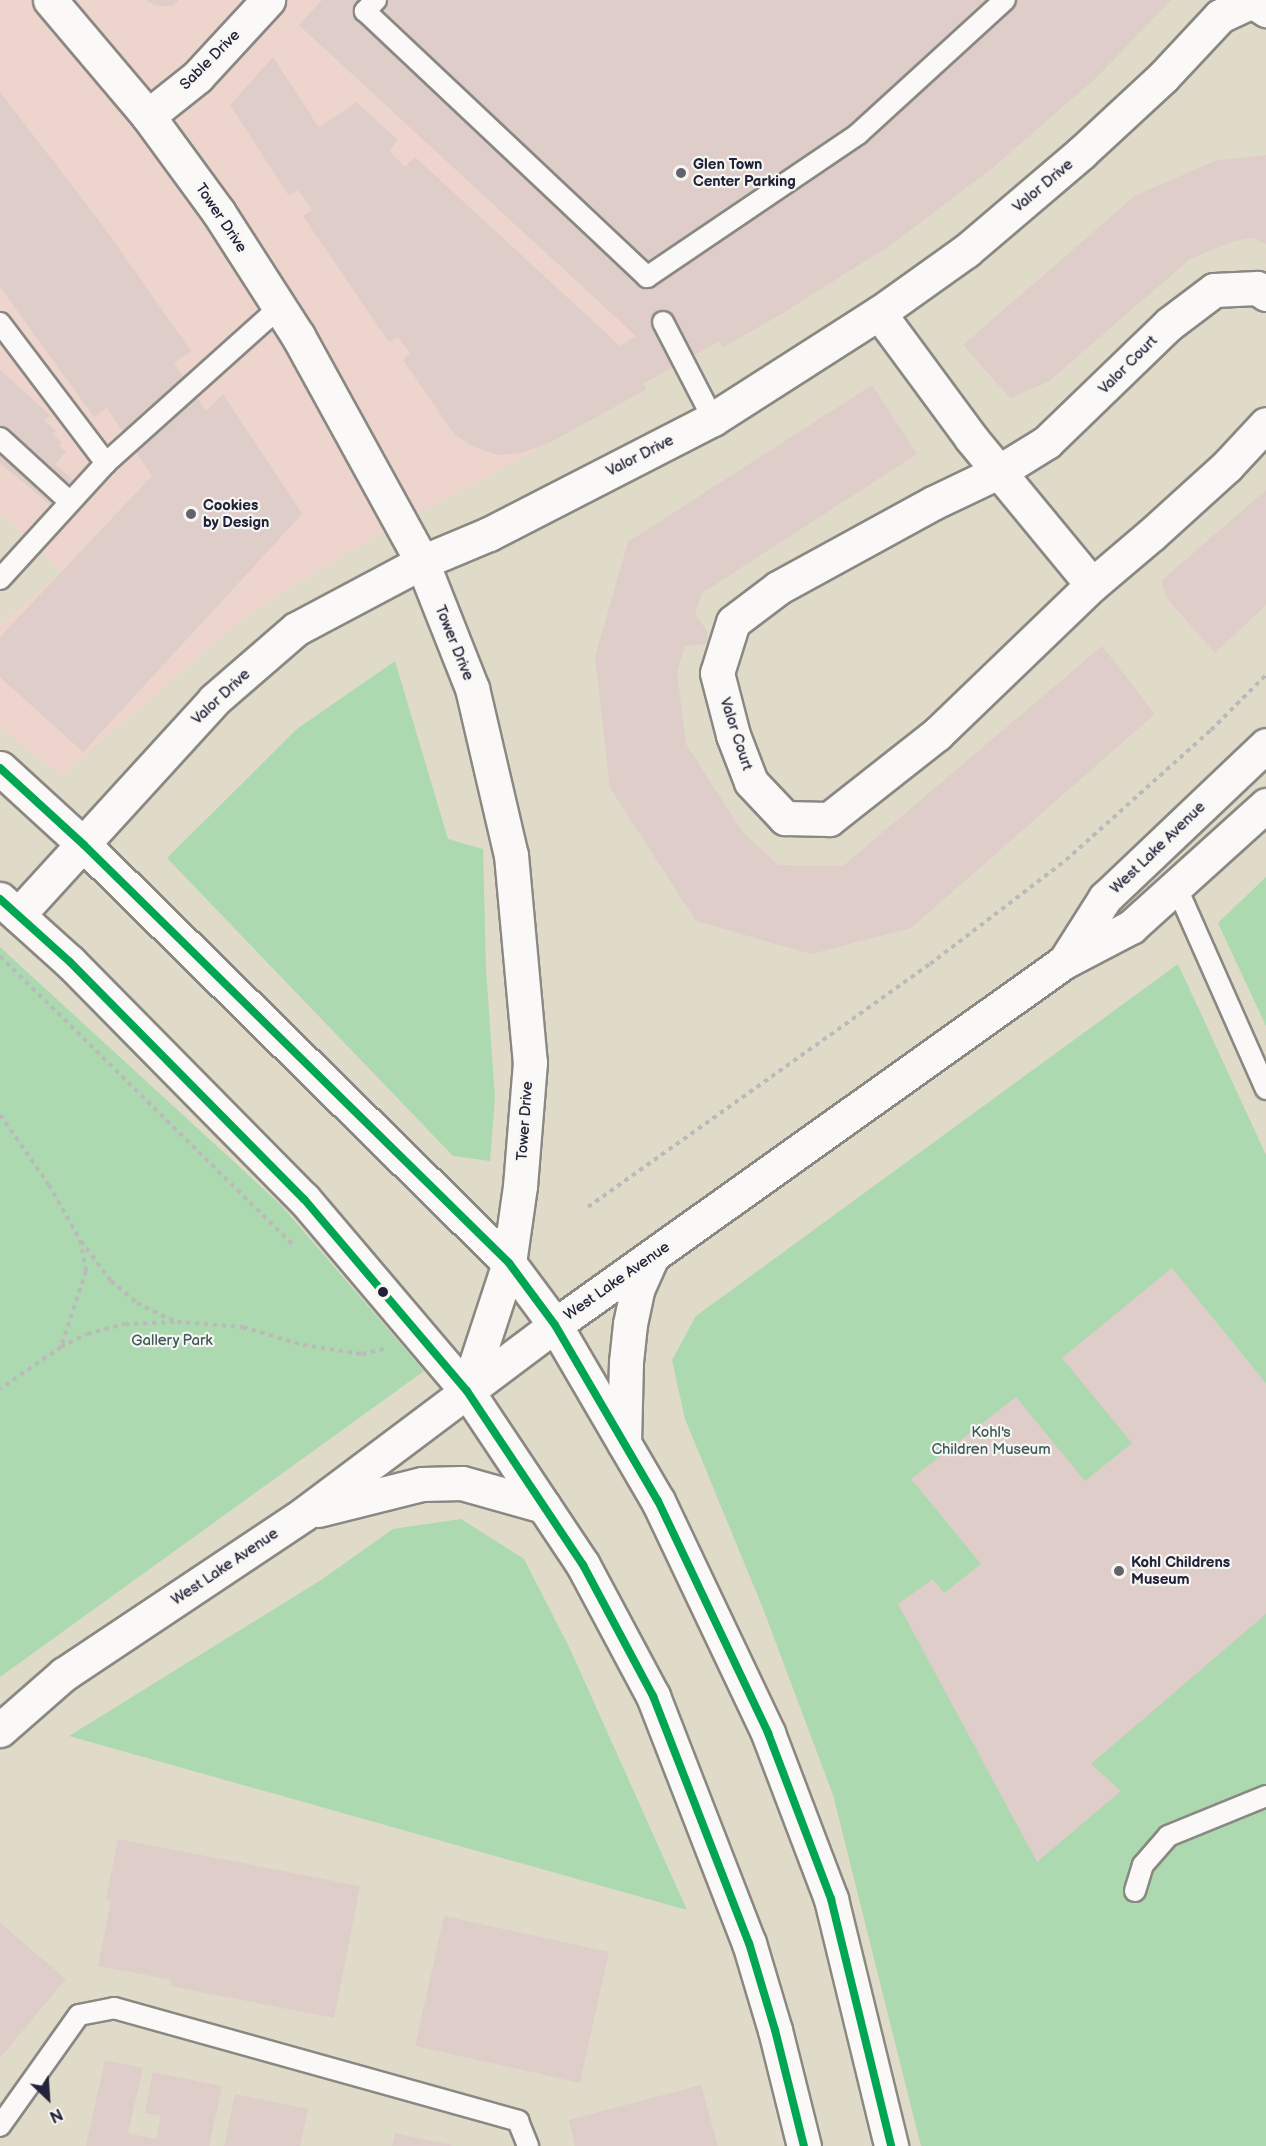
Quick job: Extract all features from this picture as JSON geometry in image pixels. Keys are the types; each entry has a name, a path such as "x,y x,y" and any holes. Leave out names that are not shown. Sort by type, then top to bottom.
{"street":[{"name":"Tower Drive","path":"50,0 148,116 219,213 280,307 422,562 472,688 511,855 530,1062 520,1186 510,1263 467,1391"},
{"name":"Sable Drive","path":"148,116 197,77 268,0"},
{"name":"Valor Drive","path":"9,907 84,845 128,792 214,700 296,629 422,562 489,534 713,419 879,313 966,250 1081,153 1163,77 1220,16 1252,0 1266,10"},
{"name":"Valor Court","path":"1266,294 1257,288 1214,290 1169,324 1047,442 1000,471 933,503 778,588 733,622 717,673 733,735 751,782 785,818 829,819 937,734 1092,585 1160,528 1227,466 1266,424"},
{"path":"879,313 971,438 1092,585"},
{"name":"West Lake Avenue","path":"1064,962 1105,898 1266,745"},
{"path":"0,768 84,845 510,1263 555,1325 658,1501 768,1732 831,1899 891,2146"},
{"name":"West Lake Avenue","path":"0,1730 64,1674 305,1513 555,1325 1064,962 1131,927 1266,804"},
{"path":"9,907 70,962 304,1199 467,1391 583,1565 653,1696 749,1942 775,2030 804,2146"},
{"path":"624,1443 626,1362 630,1324 637,1290 652,1256"},
{"path":"305,1513 422,1484 462,1484 544,1506"}],"lane":[{"path":"376,0 365,11 647,277 858,134 1005,0"},
{"path":"4,568 106,463 280,307"},
{"path":"663,322 713,419"},
{"path":"0,323 106,463"},
{"path":"0,442 70,502"},
{"path":"1176,886 1266,1089"},
{"path":"1135,1891 1143,1865 1168,1836 1266,1796"},
{"path":"0,2126 79,2015 114,2008 518,2121 528,2146"}],"path":[{"path":"588,1207 930,964 1066,860 1211,730 1266,675"},
{"path":"0,956 294,1246"},
{"path":"0,1115 49,1185 80,1240 111,1281 137,1303 177,1322"},
{"path":"61,1347 86,1271 80,1240"},
{"path":"0,1389 61,1347 87,1334 125,1324 177,1322 243,1327 303,1344 362,1354 395,1346"}],"shaded area":[{"path":"0,0 1097,0 636,336 526,400 551,442 357,547 246,616 61,776 0,727 0,625 62,572 0,514"}],"green space":[{"path":"395,661 448,839 483,849 486,968 495,1098 490,1161 453,1156 167,858 297,729"},
{"path":"1266,877 1266,1026 1218,923"},
{"name":"Gallery Park","path":"0,947 281,1205 424,1371 0,1677"},
{"name":"Kohl's Children Museum","path":"1178,964 1266,1155 1266,2146 921,2146 833,1795 764,1611 685,1419 672,1360 696,1316"},
{"path":"461,1519 524,1559 570,1649 687,1910 69,1736 321,1580 393,1529"}],"building":[{"path":"147,0 179,0 173,6 155,6"},
{"name":"Glen Town Center Parking","path":"322,0 1171,0 1096,78 996,165 892,244 780,315 723,347 720,341 643,384 647,389 551,442 522,453 498,455 474,447 455,435 403,360 410,353 398,337 389,342 303,216 312,210 298,190 289,196 230,105 273,57 319,128 356,102 398,140 389,151 405,167 415,157 620,346 636,336 299,25"},
{"path":"0,92 103,226 191,351 174,363 206,411 223,394 302,514 83,752 0,677 0,637 152,476 107,408 94,417 0,287"},
{"path":"1266,155 1266,244 1253,238 1234,241 1190,259 1048,382 1010,398 963,345 1136,195 1215,161"},
{"path":"0,370 50,415 45,421 56,431 52,434 62,443 59,446 66,452 55,464 76,483 54,508 0,463"},
{"path":"872,385 917,454 702,593 695,614 707,631 708,644 685,646 677,672 686,744 742,831 778,865 843,866 1102,646 1155,714 911,928 811,954 696,921 610,788 595,657 628,542"},
{"path":"1266,490 1266,605 1215,653 1168,600 1161,581"},
{"name":"Kohl Childrens Museum","path":"1172,1268 1266,1383 1266,1614 1091,1764 1121,1791 1037,1862 898,1604 933,1579 944,1593 981,1564 911,1479 1016,1397 1085,1481 1132,1443 1062,1358"},
{"path":"118,1839 360,1886 334,2018 170,1986 172,1980 98,1966 111,1901 106,1900"},
{"path":"444,1916 609,1952 580,2083 415,2046"},
{"path":"0,1923 66,1979 0,2058"},
{"path":"105,2060 143,2068 128,2133 156,2139 161,2116 145,2113 153,2072 222,2086 209,2146 86,2146"},
{"path":"701,2085 718,2146 575,2146 569,2120"},
{"path":"235,2094 308,2109 300,2146 224,2146"},
{"path":"395,2133 451,2145 451,2146 392,2146"}],"transit line":[{"path":"0,768 84,845 509,1263 555,1325 658,1501 768,1733 831,1899 891,2146"},
{"path":"0,899 70,962 304,1199 467,1391 583,1565 653,1696 749,1943 775,2030 804,2146"}],"place":[{"name":"Glen Town Center Parking","path":"681,173"},
{"name":"Cookies by Design","path":"191,514"},
{"name":"Kohl Childrens Museum","path":"1119,1571"}]}
